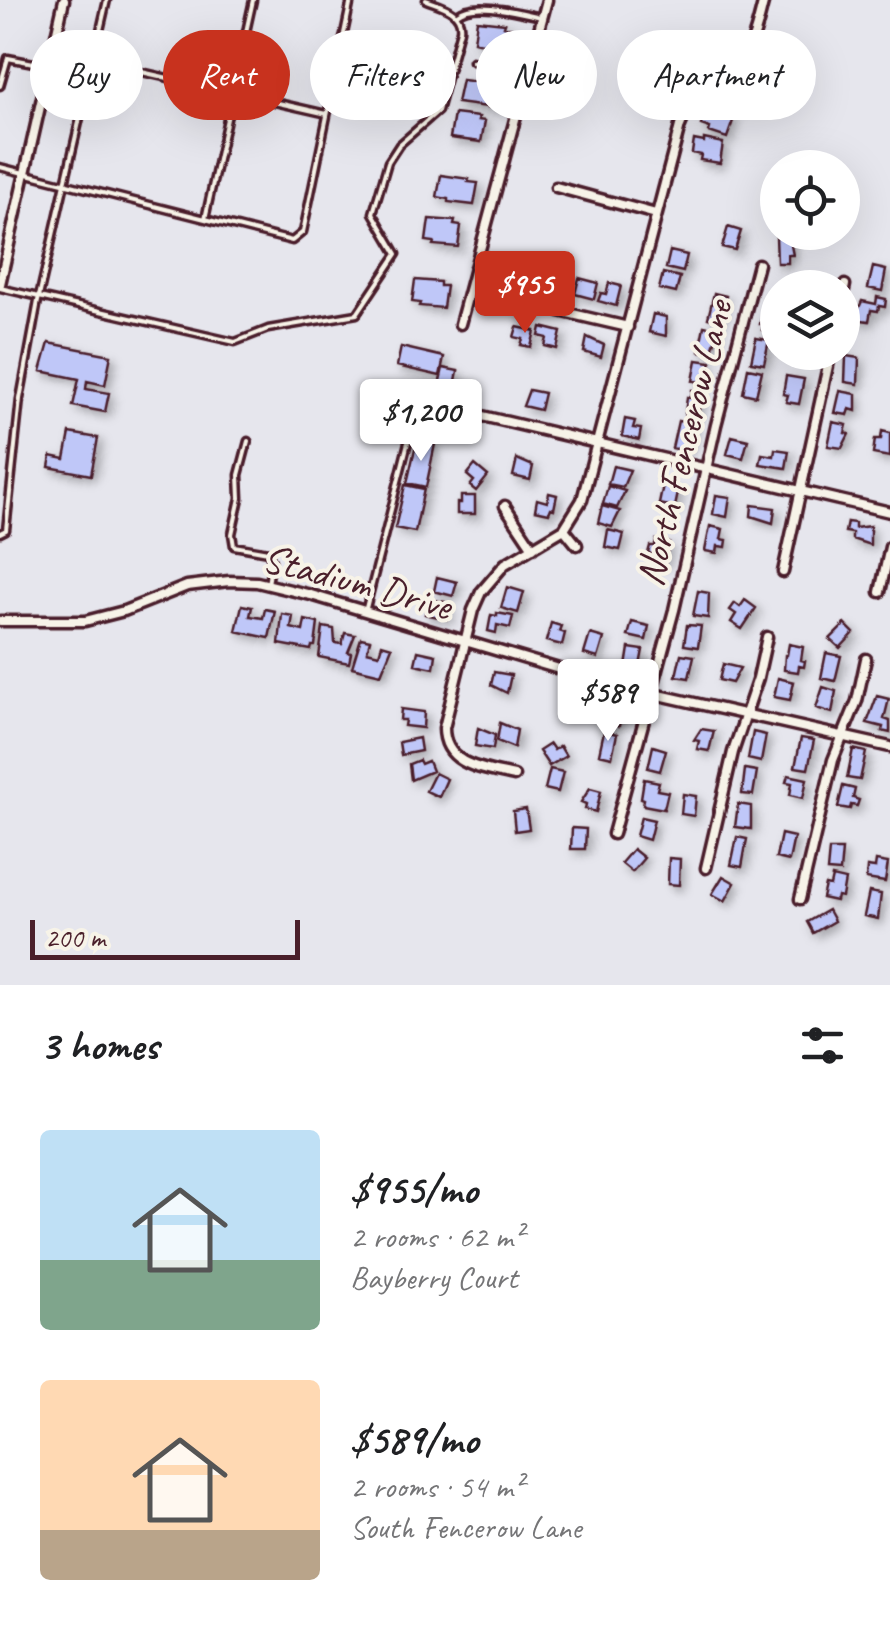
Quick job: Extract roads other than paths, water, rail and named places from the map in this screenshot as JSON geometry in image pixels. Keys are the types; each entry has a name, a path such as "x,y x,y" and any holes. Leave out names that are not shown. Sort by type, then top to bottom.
{"street":[{"path":"57,30 64,0"},
{"path":"539,30 547,0"},
{"path":"514,776 462,762 453,756 446,743 444,728 480,592 505,564 564,529 582,500 686,110 699,92 745,55 764,0"},
{"path":"0,286 37,120"},
{"path":"460,324 515,120"},
{"path":"556,187 656,214"},
{"name":"North Fencerow Lane","path":"613,834 674,610 758,264"},
{"path":"525,303 628,327"},
{"path":"782,572 827,370"},
{"path":"478,415 890,512"},
{"path":"505,506 533,548"},
{"path":"564,529 577,546"},
{"path":"880,592 890,547"},
{"name":"Stadium Drive","path":"0,621 85,621 200,583 229,580 268,584 650,694 890,746"},
{"path":"706,868 767,637"},
{"path":"800,898 825,791 856,702 866,659"}],"lane":[{"path":"100,30 107,0"},
{"path":"246,30 253,0"},
{"path":"344,30 350,0"},
{"path":"426,0 457,14"},
{"path":"0,286 235,342 268,329 358,314 397,254 375,220 374,203 388,162 399,146 438,110 460,30 457,14 461,8 475,3 542,18"},
{"path":"0,86 8,58 30,62"},
{"path":"472,62 476,63"},
{"path":"0,533 6,530 20,399 39,296 78,120"},
{"path":"204,219 226,120"},
{"path":"0,167 292,240 303,232 326,120"},
{"path":"365,612 421,392"},
{"path":"248,441 239,475 240,498 232,534 234,546 268,552 272,561 268,584"}]}
